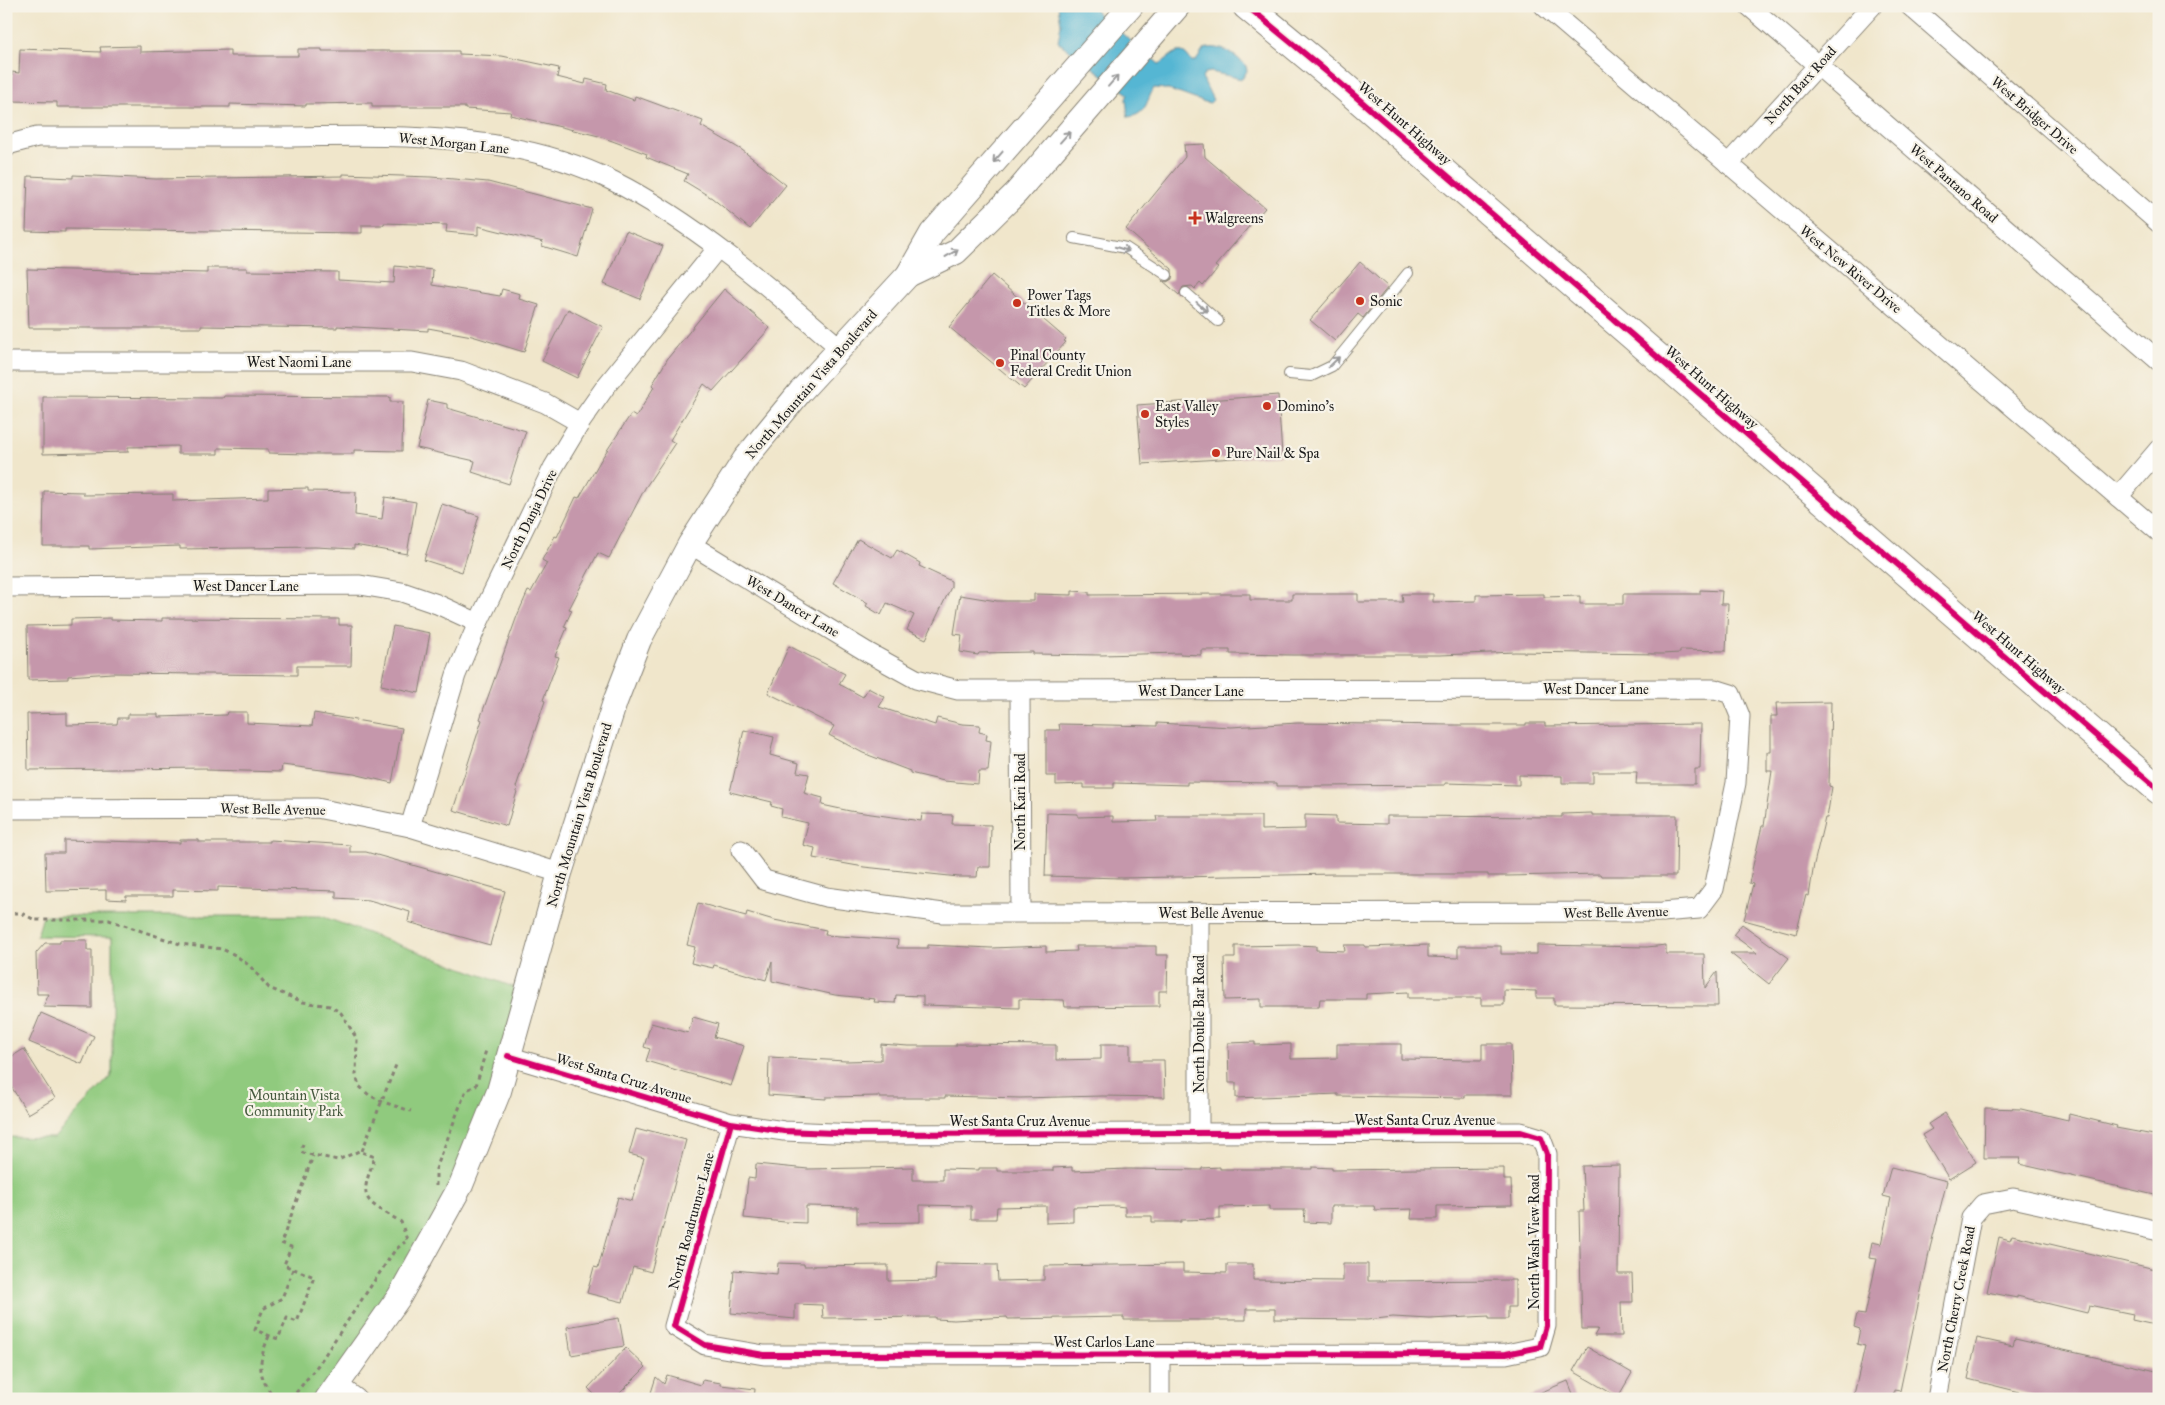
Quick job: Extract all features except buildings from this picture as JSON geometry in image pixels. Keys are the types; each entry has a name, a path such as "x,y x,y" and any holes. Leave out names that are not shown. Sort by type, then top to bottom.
{"main road":[{"name":"West Hunt Highway","path":"1247,6 1340,83 2159,790"}],"street":[{"name":"North Mountain Vista Boulevard","path":"333,1392 399,1297 453,1201 499,1091 560,873 615,702 639,640 690,544 746,459 840,348 908,275 932,234 1131,6"},
{"name":"West New River Drive","path":"1544,6 2159,532"},
{"name":"West Pantano Road","path":"1749,6 2159,361"},
{"name":"North Barx Road","path":"1728,164 1872,6"},
{"name":"West Bridger Drive","path":"1910,6 2159,223"},
{"name":"North Mountain Vista Boulevard","path":"908,275 956,252 1016,193 1177,7"},
{"name":"West Morgan Lane","path":"7,146 47,137 408,136 480,143 540,153 611,180 667,210 840,348"},
{"name":"North Danja Drive","path":"410,827 456,675 478,623 553,468 580,423 606,386 717,249"},
{"name":"West Naomi Lane","path":"6,362 412,362 461,371 545,403 580,423"},
{"path":"2118,497 2159,449"},
{"name":"West Dancer Lane","path":"690,544 916,679 958,690 1020,692 1715,688 1731,694 1740,716 1736,782 1714,889 1699,909"},
{"name":"West Dancer Lane","path":"6,587 360,586 402,592 437,604 478,623"},
{"name":"North Kari Road","path":"1020,692 1021,912"},
{"name":"West Belle Avenue","path":"6,808 317,808 410,827 560,873"},
{"name":"West Belle Avenue","path":"741,850 764,880 826,897 943,913 1662,912 1699,909"},
{"name":"North Double Bar Road","path":"1199,914 1199,1133"},
{"name":"West Santa Cruz Avenue","path":"508,1056 731,1123 784,1131 858,1134 1522,1132 1541,1138"},
{"name":"North Roadrunner Lane","path":"674,1326 731,1123"},
{"name":"North Wash View Road","path":"1540,1347 1546,1326 1546,1154 1541,1138"},
{"name":"North Cherry Creek Road","path":"1936,1399 1971,1218 1983,1204 2012,1198 2159,1231"},
{"name":"West Carlos Lane","path":"674,1326 705,1345 764,1355 1506,1354 1540,1347"},
{"path":"1160,1355 1160,1399"},
{"path":"333,1392 357,1399"}],"lane":[{"path":"1074,238 1126,248 1167,275"},
{"path":"1290,374 1311,376 1332,366 1408,273"},
{"path":"1186,293 1218,321"}],"path":[{"path":"6,913 21,913 35,920 109,920 180,944 222,949 235,954 250,966 269,988 303,1002 330,1006 341,1013 357,1039 356,1075 359,1086 369,1095 383,1102 410,1111"},
{"path":"433,1192 437,1184 436,1169 466,1090 476,1086 486,1050"},
{"path":"362,1151 383,1102 396,1065"},
{"path":"303,1144 301,1150 303,1153 313,1156 338,1160 355,1151 362,1151 375,1157 364,1186 365,1196 376,1208 401,1222 407,1240"},
{"path":"293,1269 282,1298 263,1309 255,1330 278,1339 286,1318 297,1322 314,1277 284,1265 291,1246 281,1243 313,1156"},
{"path":"291,1399 318,1365 395,1250 411,1234"},
{"path":"269,1336 261,1356 261,1375 276,1399"}],"green space":[{"name":"Mountain Vista Community Park","path":"43,916 321,916 527,992 461,1185 327,1399 6,1399 6,1137 54,1138 110,1077 112,1071 112,937 37,936"}],"water":[{"path":"1058,6 1096,6 1097,13 1159,64 1179,52 1187,55 1191,61 1196,61 1204,49 1216,48 1227,51 1237,58 1246,66 1247,71 1242,79 1211,72 1205,73 1202,77 1213,100 1210,103 1168,90 1154,88 1145,107 1134,116 1128,117 1126,99 1128,94 1058,42 1061,24"}],"cycle path":[{"path":"1247,6 1333,77 2159,790"},
{"path":"508,1056 731,1123 784,1131 858,1134 1521,1132 1541,1138 1547,1154 1546,1326 1540,1347 1506,1354 764,1355 705,1345 674,1326 731,1123"}],"place":[{"name":"Walgreens","path":"1195,218"},
{"name":"Sonic","path":"1360,301"},
{"name":"Power Tags Titles & More","path":"1017,303"},
{"name":"Pinal County Federal Credit Union","path":"1000,363"},
{"name":"Domino's","path":"1267,406"},
{"name":"East Valley Styles","path":"1145,414"},
{"name":"Pure Nail & Spa","path":"1216,453"}]}
